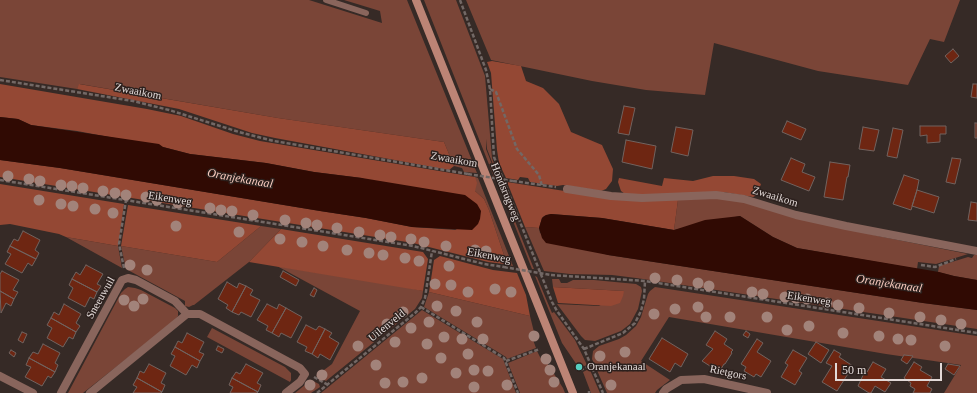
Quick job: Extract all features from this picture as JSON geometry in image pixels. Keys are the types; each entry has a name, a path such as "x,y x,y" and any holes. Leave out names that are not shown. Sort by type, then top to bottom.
{"street":[{"name":"Hondsrugweg","path":"416,0 573,393"},
{"name":"Zwaaikom","path":"567,189 611,196 642,198 716,195 744,199 796,215 846,226 975,250"},
{"name":"Sneeuwuil","path":"61,393 122,280 128,278 136,280 175,301 187,314"},
{"path":"90,393 187,314 200,314 300,368 304,374 300,382 286,393"},
{"path":"0,376 33,393"},
{"name":"Rietgors","path":"663,393 666,389 681,380 704,379 767,393"}],"lane":[{"path":"326,0 366,13"}],"path":[{"name":"Hondsrugweg","path":"460,0 486,70 490,88 494,157 552,302 584,349 603,393"},
{"name":"Zwaaikom","path":"0,80 133,101 239,132 274,140 468,174 567,189"},
{"path":"490,88 496,92 517,149 539,175 542,186"},
{"name":"Eikenweg","path":"0,180 413,246 484,264 551,275 645,282 977,333"},
{"path":"126,200 119,244 124,269 128,278"},
{"path":"920,265 935,267 968,255 971,256 975,250"},
{"path":"432,251 425,298 421,307 504,358 518,393"},
{"path":"584,349 623,333 635,323 641,311 644,299 645,282"},
{"name":"Uilenveld","path":"317,393 421,307"},
{"path":"506,361 540,349"},
{"path":"580,370 592,366"}],"shaded area":[{"path":"0,0 309,0 382,23 380,11 344,0 407,0 477,173 464,172 462,168 454,166 444,142 278,118 80,84 77,89 0,77"},
{"path":"424,0 456,0 485,76 492,158 499,177 487,149 486,139 486,149 497,177 494,177"},
{"path":"466,0 960,0 944,42 930,39 908,85 818,71 714,43 705,95 646,90 592,81 491,60"},
{"path":"492,61 521,66 526,81 543,88 559,104 571,132 602,145 613,169 612,181 606,189 601,191 530,182 528,178 520,177 518,180 506,178 499,163 497,150 491,73 487,62"},
{"path":"0,84 181,116 233,134 260,141 475,177 477,183 475,191 484,199 489,210 505,258 504,264 488,262 413,243 0,177 0,160 60,168 366,218 412,227 457,230 362,178 314,172 266,163 190,154 163,147 77,131 31,125 18,119 0,117"},
{"path":"79,84 278,118 444,142 454,166 449,170 252,133 179,109 77,89"},
{"path":"713,176 734,176 754,179 761,184 757,195 753,197 723,192 660,195 625,194 621,191 618,182 619,178 662,186 664,178 693,181"},
{"path":"475,177 478,178 513,266 504,264 505,258 489,210 484,199 475,191"},
{"path":"497,181 499,181 534,269 532,269"},
{"path":"507,182 571,192 678,200 674,230 602,218 551,214 542,218 539,228 525,227"},
{"path":"0,184 124,204 118,246 66,237 59,234 10,224 0,225"},
{"path":"716,198 744,201 878,236 968,254 936,264 918,262 917,269 797,248 773,237 740,216 674,230 678,200"},
{"path":"128,205 261,226 217,262 121,246"},
{"path":"261,226 281,229 249,262 194,305 189,307 185,306 185,301 126,269 121,246 217,262"},
{"path":"525,227 539,228 540,233 608,255 977,310 977,329 636,278 544,271"},
{"path":"281,229 423,252 428,259 423,291 249,262"},
{"path":"66,237 118,246 122,268"},
{"path":"974,255 977,255 977,280 938,272 939,266 968,257 972,258"},
{"path":"440,256 493,270 517,273 526,295 530,316 429,292 434,260"},
{"path":"277,266 405,287 423,291 422,298 415,309 326,381 316,376 332,364 360,311"},
{"path":"535,276 537,277 552,313 554,312 575,340 587,365 579,368 562,343"},
{"path":"552,279 559,279 561,283 567,283 573,280 594,280 636,284 641,287 642,291 638,309 630,324 621,331 595,341 585,340 557,304 599,306 624,291 553,287"},
{"path":"128,287 141,290 175,308 178,311 178,316 173,322 83,393 68,393 121,293"},
{"path":"553,287 624,291 620,303 611,306 558,303"},
{"path":"655,287 977,336 977,393 944,393 961,365 886,354 669,317 641,361 670,380 655,393 607,393 592,359 593,351 599,346 626,335 636,326 641,317 648,294"},
{"path":"429,292 530,316 535,336 532,337 536,348 507,359 424,307"},
{"path":"422,310 503,359 516,393 321,393"},
{"path":"212,328 285,367 291,373 290,382 207,337"},
{"path":"537,351 541,359 544,358 565,393 520,393 508,363"},
{"path":"589,369 600,393 591,393 583,372"},
{"path":"311,380 319,384 320,387 311,393 295,393"}],"water":[{"path":"0,117 18,119 31,125 159,144 163,147 190,154 266,163 314,172 362,178 465,195 477,204 481,211 480,219 478,224 472,230 412,227 366,218 60,168 0,160"},
{"path":"551,214 602,218 674,230 705,220 740,216 773,237 797,248 939,272 977,280 977,310 608,255 546,243 542,238 539,228 542,218"}],"building":[{"path":"953,49 959,56 951,63 945,56"},
{"path":"973,84 977,84 977,98 971,97"},
{"path":"624,106 635,108 629,135 618,133"},
{"path":"787,121 806,129 801,140 782,132"},
{"path":"975,123 977,123 977,138 975,138"},
{"path":"920,126 946,126 946,134 940,134 940,142 927,143 927,135 920,136"},
{"path":"676,127 693,130 688,156 671,152"},
{"path":"863,127 879,130 874,151 859,149"},
{"path":"893,128 903,130 897,158 887,156"},
{"path":"626,140 656,146 652,169 622,162"},
{"path":"791,158 805,164 802,172 815,177 809,191 781,180"},
{"path":"952,158 961,159 955,184 946,182"},
{"path":"830,162 850,165 843,200 824,197"},
{"path":"904,175 919,180 911,210 893,204"},
{"path":"917,190 939,197 934,213 912,206"},
{"path":"971,202 977,203 977,221 968,220"},
{"path":"23,231 40,240 35,250 39,253 36,259 10,246 14,239 18,241"},
{"path":"10,246 36,259 32,266 28,263 22,273 5,264 11,254 7,252"},
{"path":"86,265 103,274 97,284 101,286 97,292 72,279 76,272 80,275"},
{"path":"2,271 19,280 13,290 18,292 14,299 0,291 0,274"},
{"path":"283,271 299,280 296,286 280,277"},
{"path":"72,279 97,292 94,299 90,297 85,307 68,298 73,288 69,285"},
{"path":"227,282 237,288 239,283 246,286 232,312 226,308 228,305 218,299"},
{"path":"246,286 253,290 250,295 260,300 251,317 241,312 239,315 232,312"},
{"path":"314,288 317,290 314,297 310,295"},
{"path":"0,291 14,299 11,306 6,303 1,313"},
{"path":"64,304 81,314 76,323 80,326 76,332 51,318 54,312 59,315"},
{"path":"267,304 277,309 279,304 286,308 272,333 266,330 268,326 257,320"},
{"path":"286,308 302,317 291,338 281,333 279,337 272,333"},
{"path":"51,318 76,332 73,339 69,337 63,347 47,338 52,328 47,325"},
{"path":"306,325 316,330 319,326 325,329 312,354 305,351 307,347 297,342"},
{"path":"325,329 332,333 329,337 339,343 330,360 320,354 318,358 312,354"},
{"path":"715,331 727,339 724,344 733,350 721,369 712,364 710,366 702,361 713,349 706,345"},
{"path":"746,331 750,334 748,338 743,335"},
{"path":"22,332 27,334 23,343 18,340"},
{"path":"187,333 204,342 199,352 204,354 200,361 175,347 178,341 182,343"},
{"path":"662,338 688,354 681,367 675,363 670,372 649,359"},
{"path":"757,339 763,343 757,352 771,361 761,377 756,374 754,377 744,371 746,367 741,364"},
{"path":"816,342 829,350 821,363 808,354"},
{"path":"43,344 60,353 55,363 58,365 55,372 29,358 33,352 38,354"},
{"path":"218,346 224,349 222,353 216,350"},
{"path":"175,347 200,361 197,368 192,365 186,375 170,366 175,356 171,354"},
{"path":"11,350 16,353 14,357 9,353"},
{"path":"793,350 807,358 799,371 802,373 795,385 781,377 788,365 785,363"},
{"path":"834,350 841,354 839,357 853,366 837,391 822,382 832,366 826,363"},
{"path":"904,355 913,356 907,364 901,360"},
{"path":"29,358 55,372 51,378 48,376 42,386 25,377 31,367 26,365"},
{"path":"873,362 886,369 881,377 891,383 885,392 875,386 871,393 869,393 858,386 865,371 867,372"},
{"path":"914,362 922,367 920,370 932,377 927,386 932,389 930,393 913,393 915,389 910,386 911,383 904,378"},
{"path":"149,364 166,373 161,383 165,385 162,392 137,378 140,371 144,373"},
{"path":"246,364 263,373 257,383 261,385 258,392 232,378 236,372 240,374"},
{"path":"948,364 960,366 954,375 945,369"},
{"path":"137,378 162,392 133,393 137,387 133,385"},
{"path":"232,378 258,392 230,393 233,387 229,385"}],"place":[{"name":"Oranjekanaal","path":"579,367"}]}
